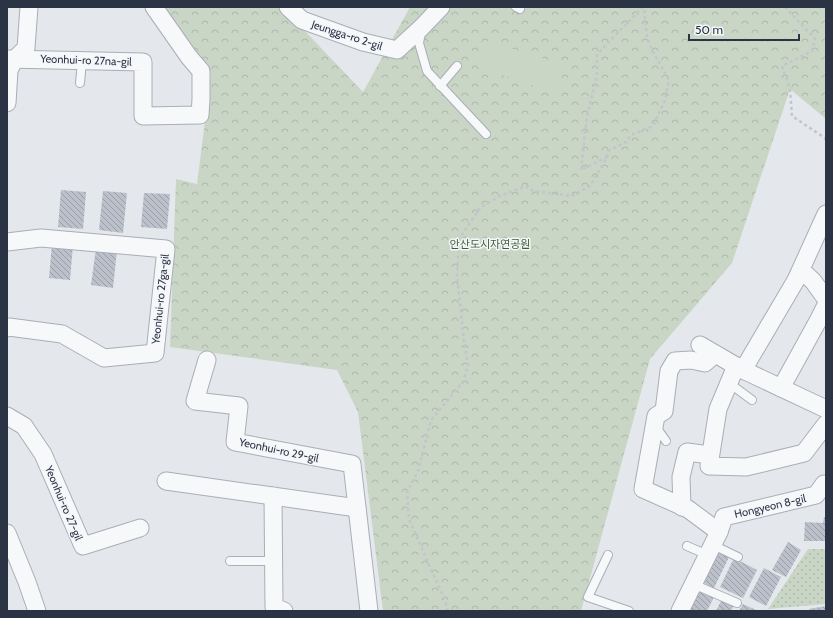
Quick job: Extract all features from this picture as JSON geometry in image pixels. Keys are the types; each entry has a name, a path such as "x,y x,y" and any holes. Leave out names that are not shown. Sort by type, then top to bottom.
{"street":[{"name":"Yeonhui-ro 27na-gil","path":"12,59 26,48 29,7"},
{"name":"Yeonhui-ro 27na-gil","path":"12,59 143,62 143,116 200,115 201,71 189,57 154,7"},
{"name":"Jeungga-ro 2-gil","path":"288,7 302,20 362,42 397,50 441,7"},
{"path":"7,103 9,70 12,59"},
{"path":"826,214 796,280 729,383 718,409 709,466 746,467 804,453 826,424"},
{"name":"Yeonhui-ro 27ga-gil","path":"7,242 41,238 166,249 155,353 104,358 62,334 10,327 7,328"},
{"path":"801,270 813,281 826,299"},
{"path":"781,388 826,305"},
{"path":"700,345 740,368 826,409"},
{"path":"680,611 714,544 688,509 643,489 656,416 664,411 669,371 675,361 691,360 705,363 715,354"},
{"name":"Yeonhui-ro 29-gil","path":"207,360 195,401 239,406 235,442 352,464 369,611"},
{"name":"Yeonhui-ro 27-gil","path":"7,416 24,426 43,454 82,546 140,528"},
{"path":"682,507 681,477 687,452 710,455"},
{"path":"166,481 357,508"},
{"name":"Hongyeon 8-gil","path":"714,544 724,517 816,495 824,484 826,484"},
{"path":"273,496 274,607 284,611"},
{"path":"7,533 37,611"}],"lane":[{"path":"421,28 418,43 427,71 486,134"},
{"path":"80,83 82,61"},
{"path":"440,86 457,66"},
{"path":"729,383 752,400"},
{"path":"654,425 666,441"},
{"path":"687,546 714,544 738,557"},
{"path":"608,555 588,598 629,611"},
{"path":"230,561 274,561"},
{"path":"693,584 737,603"}],"path":[{"path":"607,157 581,170 587,116 597,76 597,54 643,7"},
{"path":"448,611 409,519 407,492 418,471 431,420 463,382 468,366 457,275 459,238 480,208 500,196 526,186 533,191 572,196 590,186 607,157 608,151 626,142 631,135 653,126 665,100 669,80 652,50 647,37 643,7"},
{"path":"785,7 815,39 812,51 782,66 790,89 792,116 826,140"}],"green space":[{"name":"안산도시자연공원","path":"162,7 282,7 363,92 410,7 826,7 826,119 790,89 732,263 650,359 581,611 383,611 358,412 337,370 170,347 176,179 197,184 211,74"},
{"path":"484,40 564,65 558,94 476,66"},
{"path":"808,549 826,549 826,604 768,609"}],"building":[{"path":"61,190 86,192 83,229 58,227"},
{"path":"103,191 127,193 123,233 99,230"},
{"path":"144,193 170,194 167,229 141,227"},
{"path":"52,244 73,245 70,280 49,278"},
{"path":"96,248 117,250 113,288 91,285"},
{"path":"824,517 826,517 826,541 804,541 805,522 823,523"},
{"path":"788,542 801,550 786,577 772,570"},
{"path":"715,548 730,555 714,588 700,581"},
{"path":"734,558 757,570 743,598 720,587"},
{"path":"764,568 781,577 766,606 749,597"},
{"path":"699,590 714,597 707,611 689,611"},
{"path":"722,599 734,605 731,611 716,611"},
{"path":"743,604 758,611 739,611"},
{"path":"826,606 826,611 809,611 809,609"}]}
